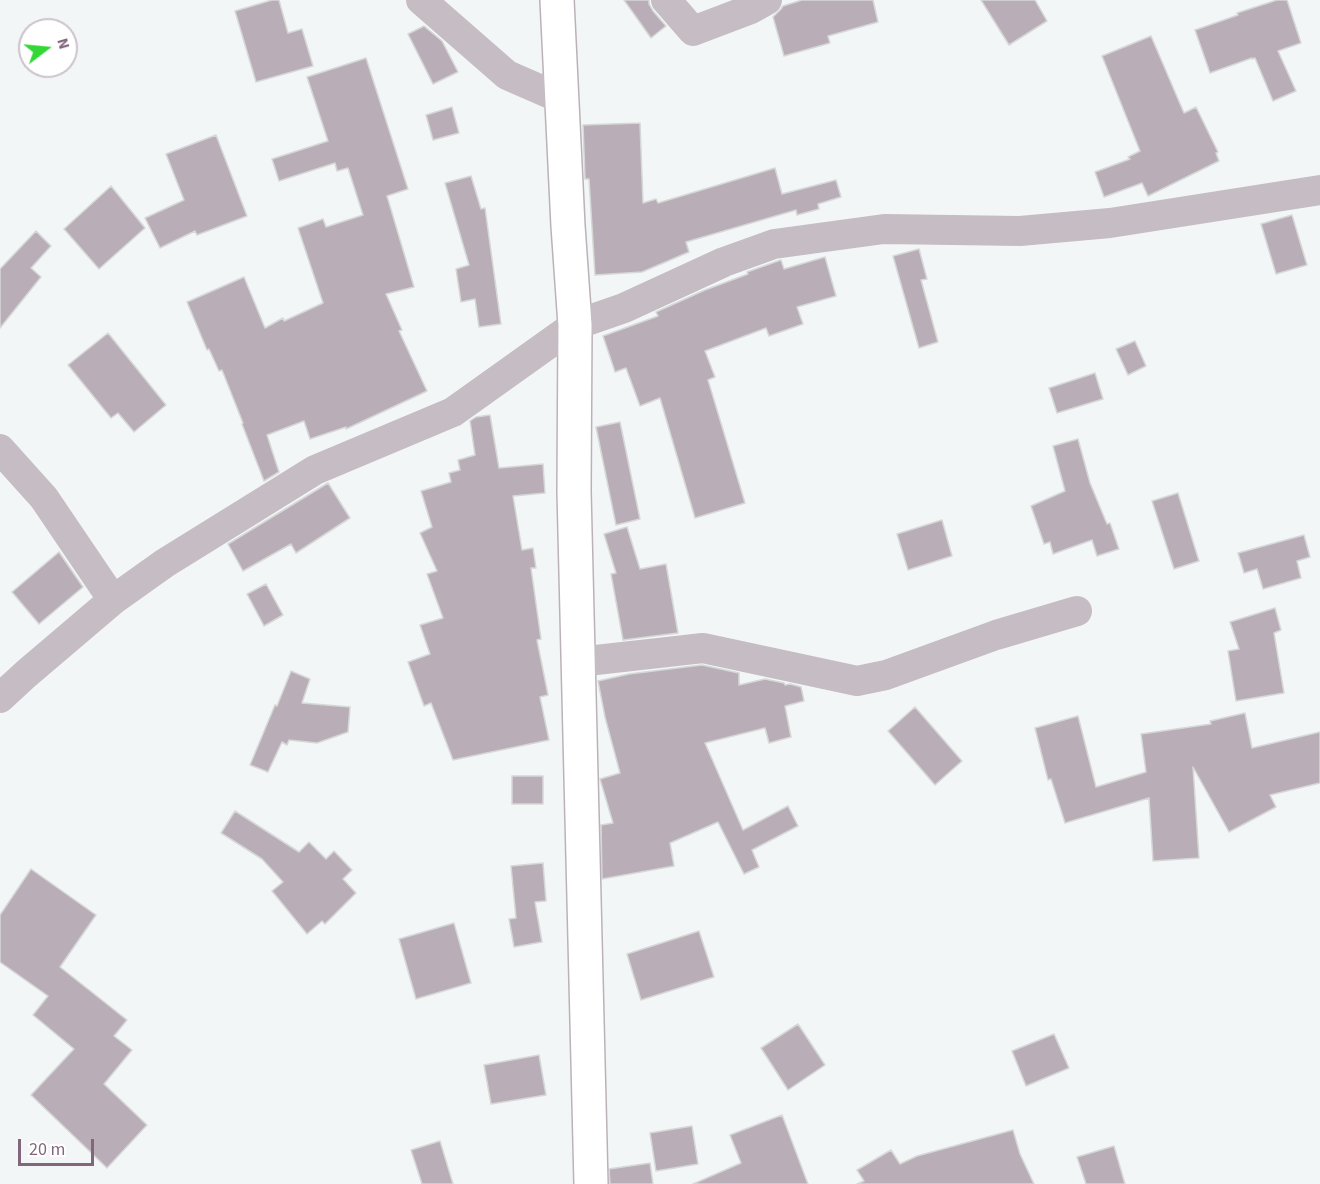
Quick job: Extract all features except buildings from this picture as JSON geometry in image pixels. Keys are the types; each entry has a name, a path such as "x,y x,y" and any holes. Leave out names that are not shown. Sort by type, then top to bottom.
{"main road":[{"path":"557,0 575,325 574,490 591,1184"}],"street":[{"path":"421,0 507,75 562,99"},
{"path":"666,0 693,32 751,9 767,0"},
{"path":"0,698 113,600 165,563 315,470 453,412 575,325 624,308 724,262 774,244 884,229 1020,231 1110,223 1320,190"},
{"path":"0,449 44,498 113,600"},
{"path":"578,662 703,648 857,681 886,675 996,635 1077,611"}]}
